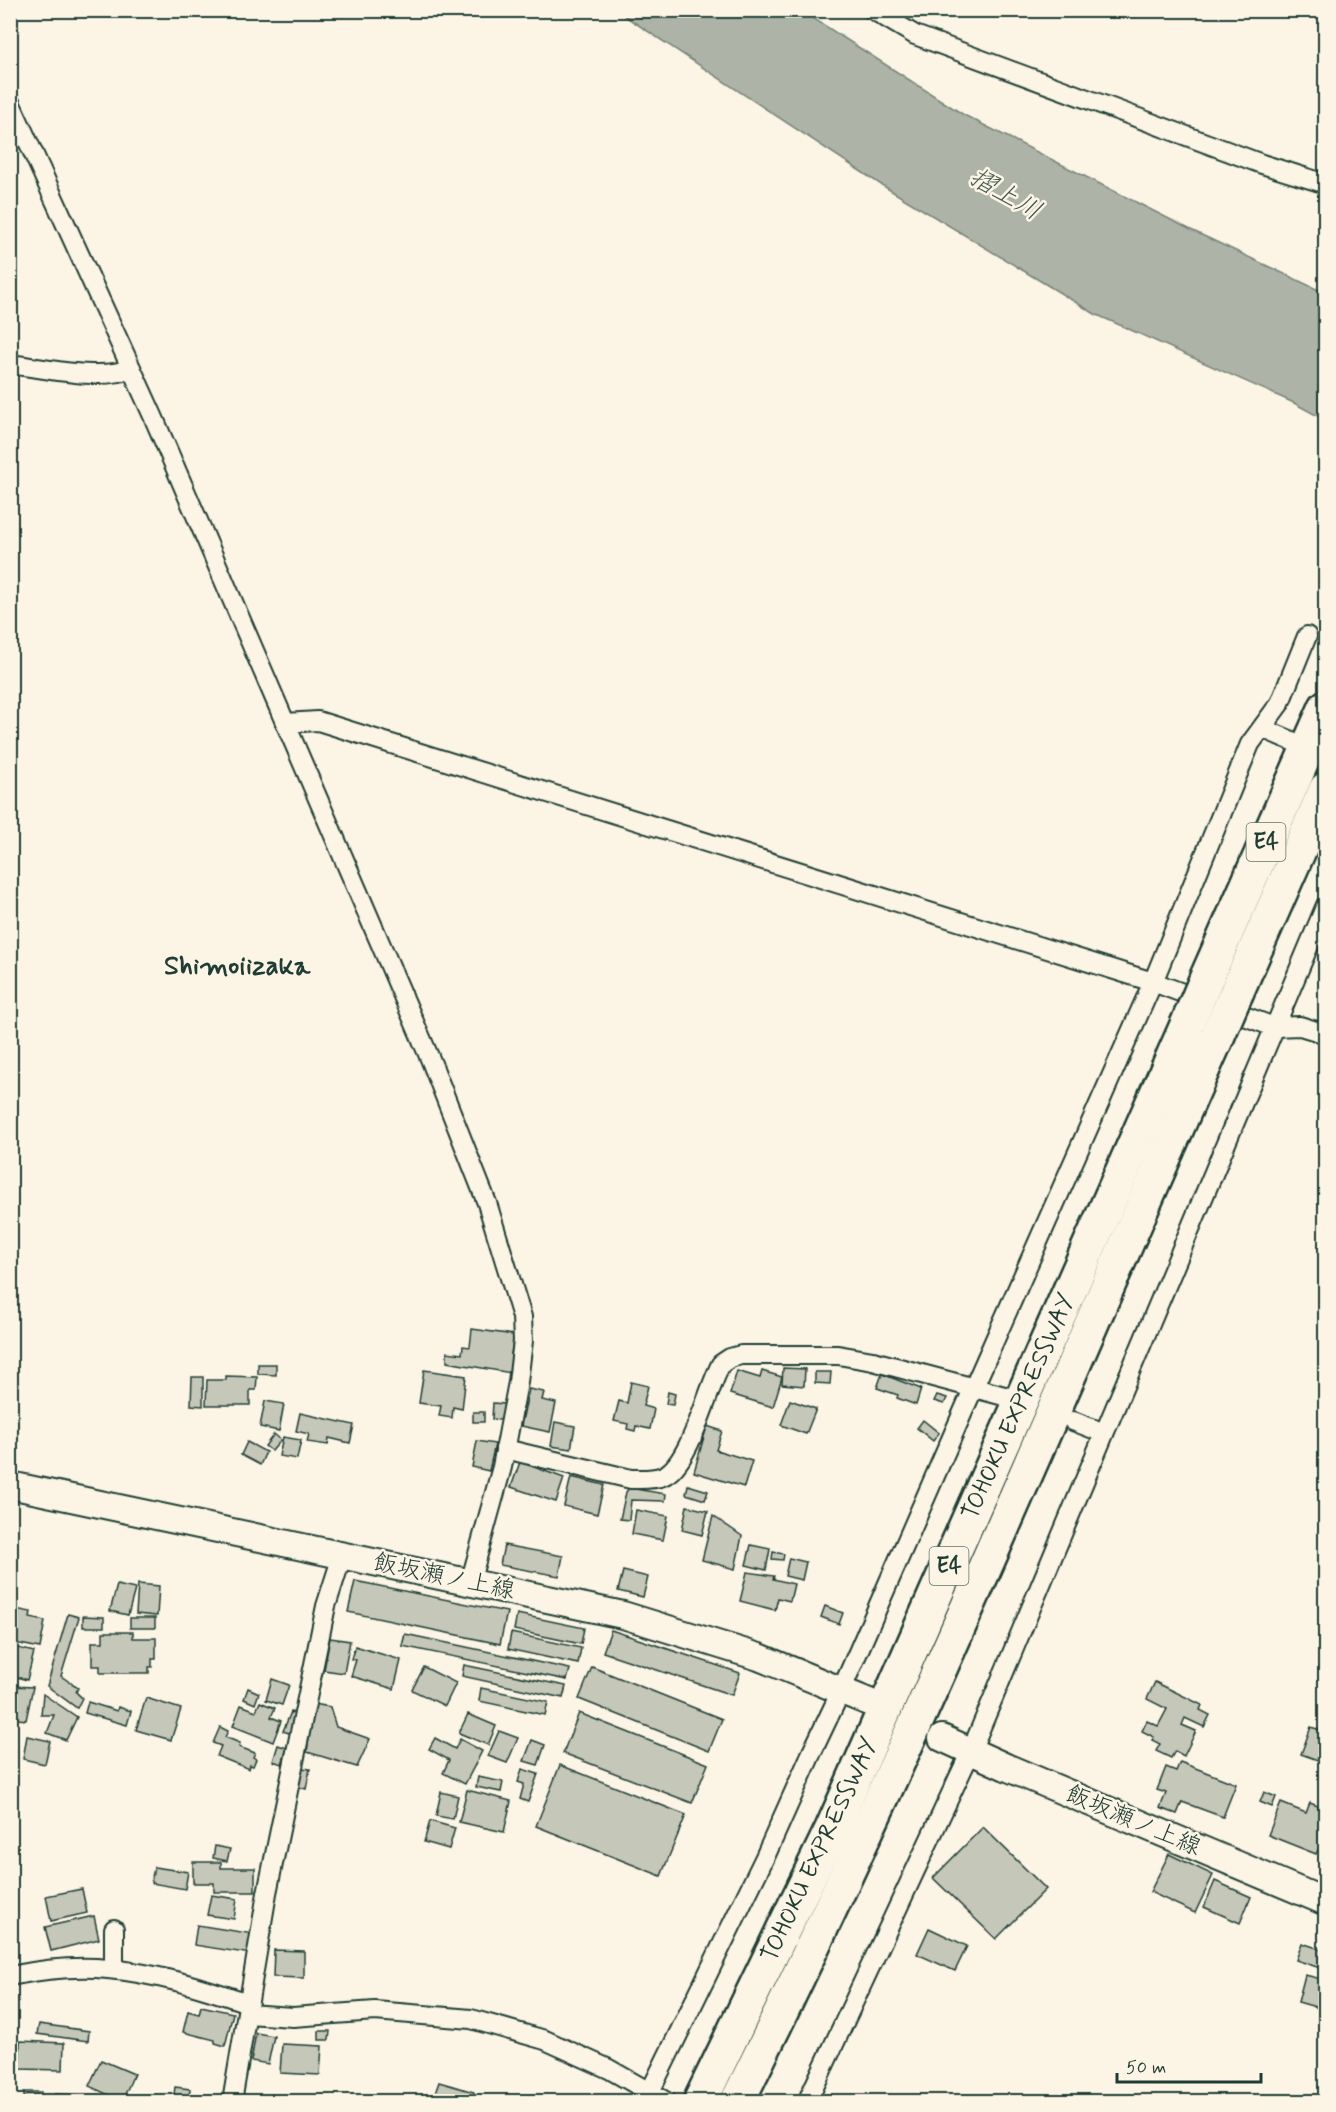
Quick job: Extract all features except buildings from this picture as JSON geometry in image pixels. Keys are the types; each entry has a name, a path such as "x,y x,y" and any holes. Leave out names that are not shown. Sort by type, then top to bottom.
{"highway":[{"name":"TOHOKU EXPRESSWAY","path":"700,2102 831,1829 1326,707"},
{"name":"TOHOKU EXPRESSWAY","path":"736,2102 802,1971 882,1799 1326,789"}],"main road":[{"name":"飯坂瀬ノ上線","path":"10,1485 624,1615 759,1658 869,1702"},
{"name":"飯坂瀬ノ上線","path":"942,1738 1326,1902"}],"street":[{"path":"873,10 915,35 1262,164 1326,184"},
{"path":"10,102 131,368 285,723 431,1061 487,1203 522,1317 523,1341 518,1382 505,1449 470,1583"},
{"path":"10,364 102,375 121,373 131,368"},
{"path":"647,2097 765,1857 841,1691 1153,982 1250,744 1280,703 1307,636"},
{"path":"285,723 318,721 1153,982 1274,1027 1300,1026 1326,1034"},
{"path":"1262,728 1292,741"},
{"path":"807,2102 971,1751 1326,905"},
{"path":"505,1449 631,1479 648,1479 665,1475 677,1464 690,1443 721,1364 741,1355 838,1355 873,1361 1008,1397"},
{"path":"1073,1421 1104,1433"},
{"path":"232,2102 267,1893 326,1606 342,1556"},
{"path":"114,1929 114,1969"},
{"path":"10,1976 80,1969 114,1969 211,1991 248,2008 292,2017 375,2011 471,2019 545,2040 609,2069 647,2097 667,2102"}],"water":[{"name":"摺上川","path":"617,11 802,11 964,115 1191,230 1325,293 1325,420 1294,403 1095,314 880,184"}],"district":[{"name":"Shimoiizaka","path":"237,966"}]}
